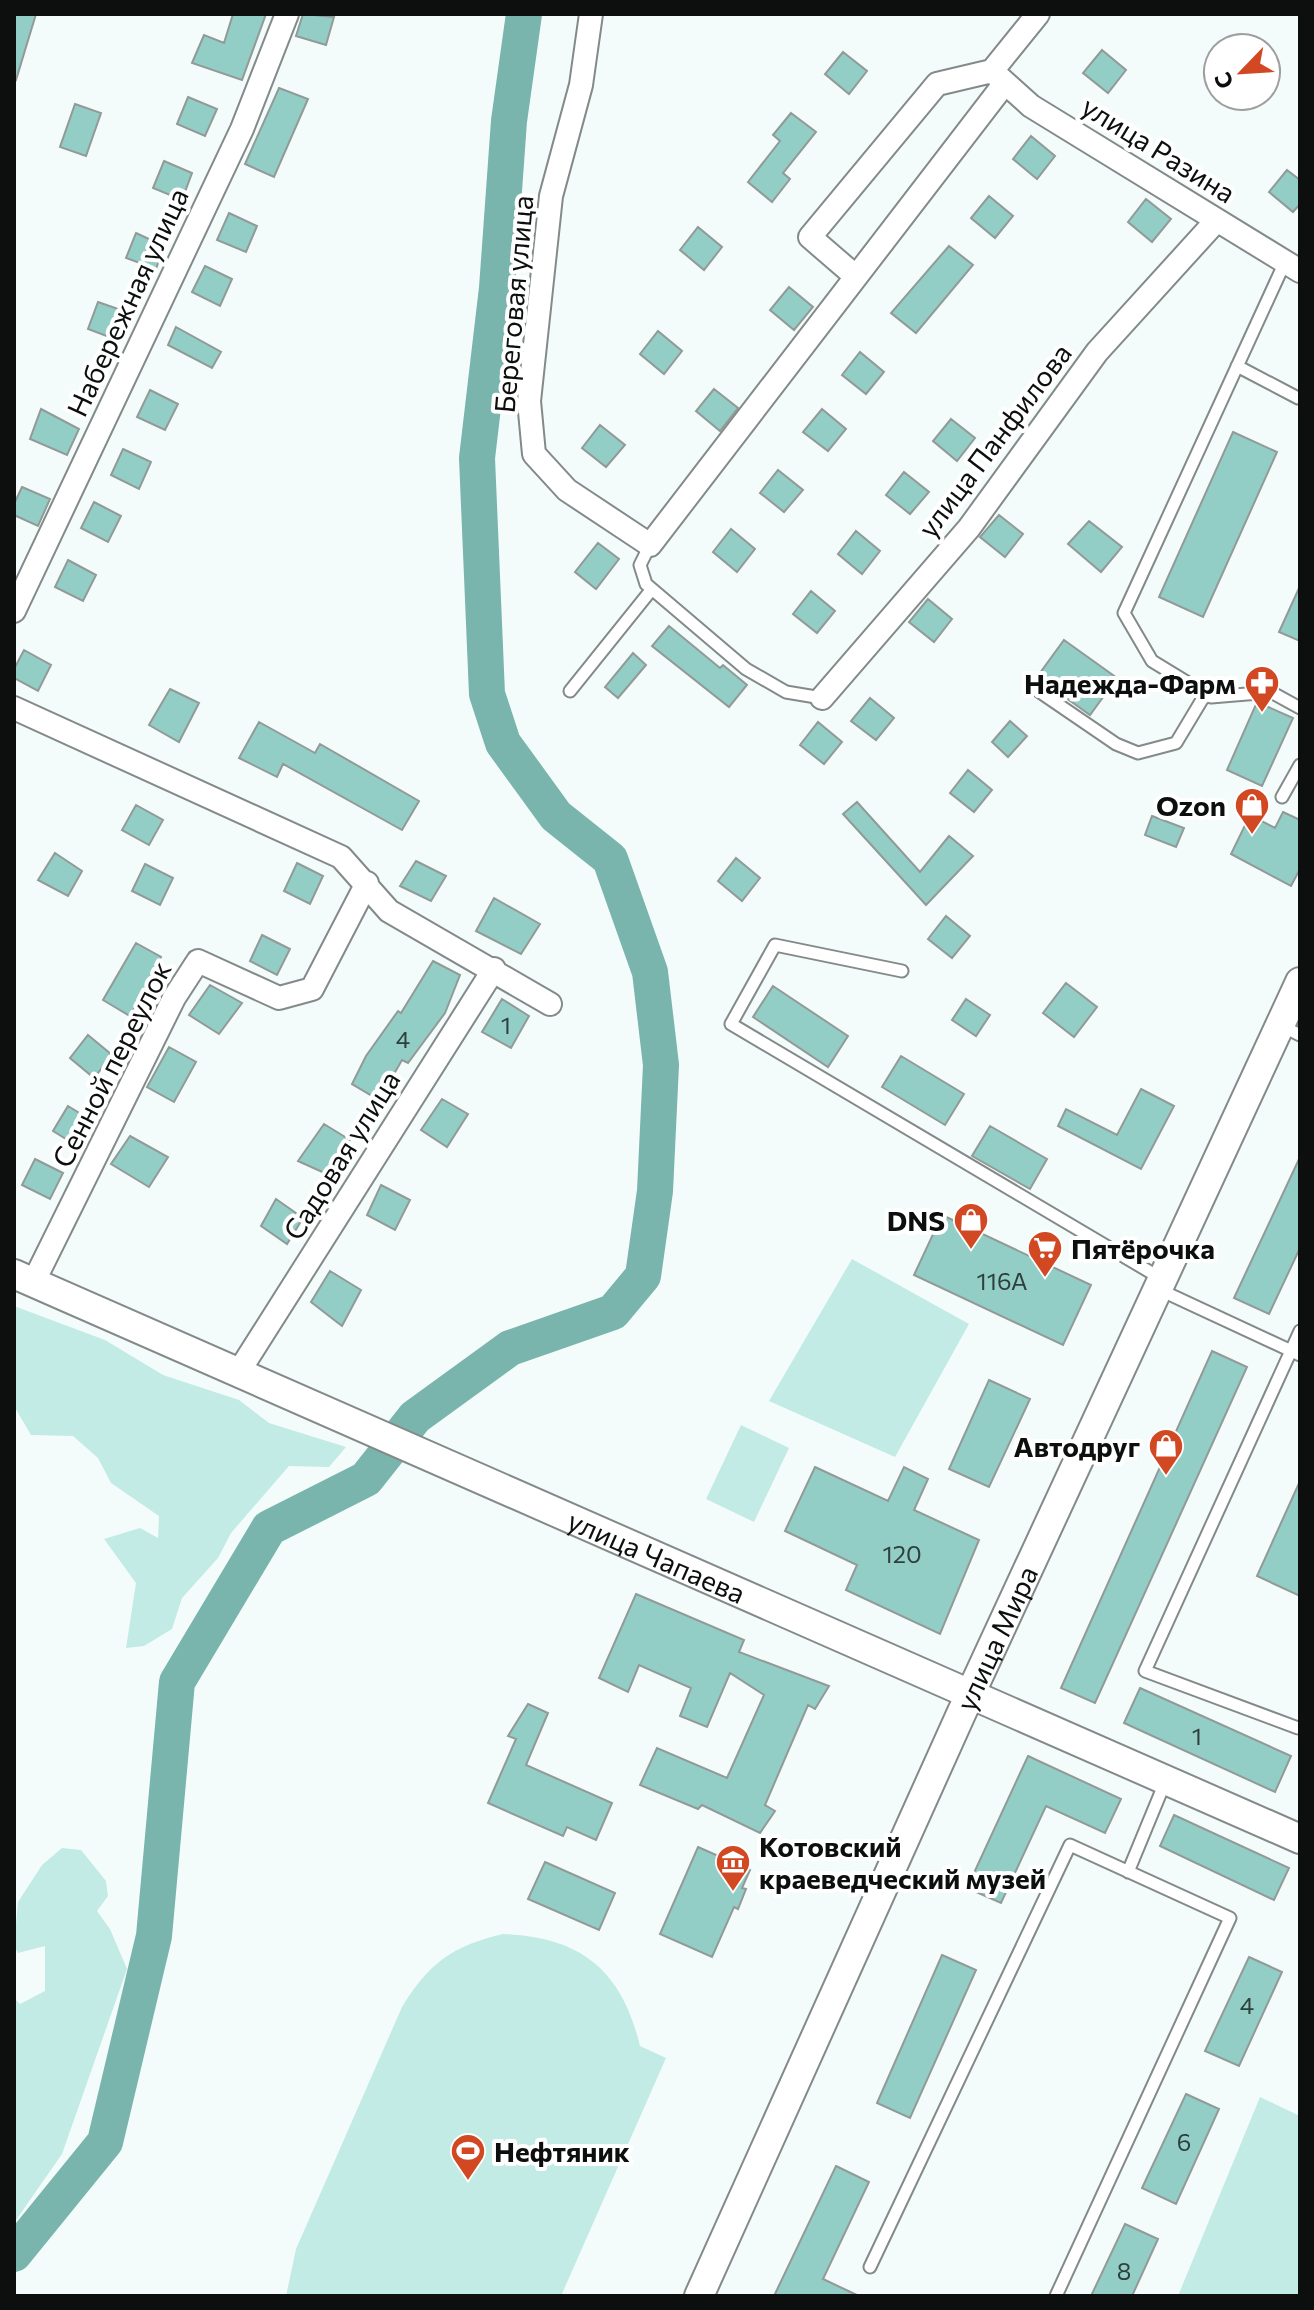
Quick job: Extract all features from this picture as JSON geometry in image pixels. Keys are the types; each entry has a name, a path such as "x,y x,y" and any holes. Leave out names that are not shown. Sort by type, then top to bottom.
{"street":[{"name":"Набережная улица","path":"14,611 242,129 287,14"},
{"name":"Береговая улица","path":"591,14 581,85 551,196 529,401 534,454 567,490 650,545"},
{"path":"650,545 822,326 854,275 998,77 1038,14"},
{"path":"854,275 810,237 937,84 998,77"},
{"name":"улица Разина","path":"998,77 1031,106 1296,268"},
{"name":"улица Панфилова","path":"822,698 969,528 1097,352 1217,220"},
{"path":"14,708 341,857 389,911 550,1004"},
{"name":"Сенной переулок","path":"24,1279 174,998 198,961 279,998 312,989 367,883"},
{"name":"Садовая улица","path":"238,1373 494,969"},
{"name":"улица Мира","path":"699,2296 970,1693 1160,1284 1290,1030 1300,982"},
{"name":"улица Чапаева","path":"24,1279 1300,1839"}],"lane":[{"path":"1296,268 1237,366 1124,613 1152,661 1211,697 1271,692 1300,708"},
{"path":"1237,366 1298,398"},
{"path":"650,545 640,565 646,584 746,669 786,692 822,698"},
{"path":"570,691 652,589"},
{"path":"1037,690 1116,744 1138,753 1176,743 1206,693"},
{"path":"1282,797 1300,765"},
{"path":"902,971 775,945 731,1024 1160,1284 1296,1352"},
{"path":"1298,1728 1145,1671 1296,1352 1300,1331"},
{"path":"1128,1872 1167,1780"},
{"path":"870,2267 1070,1845 1230,1918 1056,2296"}],"green space":[{"path":"852,1259 969,1324 895,1457 769,1401"},
{"path":"14,1306 105,1340 163,1375 239,1400 269,1423 346,1447 329,1467 289,1466 231,1533 218,1558 182,1598 172,1629 144,1646 126,1648 136,1583 104,1539 140,1528 158,1538 159,1516 111,1483 98,1458 73,1436 31,1435 14,1406"},
{"path":"741,1425 789,1448 754,1522 706,1499"},
{"path":"62,1848 81,1850 106,1881 108,1896 97,1911 110,1929 127,1969 62,2154 14,2223 14,1998 20,2004 45,1991 45,1946 18,1953 14,1946 18,1902 42,1865"},
{"name":"Нефтяник","path":"503,1934 555,1942 594,1963 622,1997 640,2046 666,2058 561,2296 286,2296 296,2249 402,2007 422,1979 444,1958 470,1944"},
{"path":"1260,2097 1300,2116 1300,2296 1178,2296"}],"building":[{"path":"14,14 36,14 16,80 14,79"},
{"path":"233,14 266,14 242,80 192,63 204,35 224,43"},
{"path":"303,14 334,17 326,45 296,36"},
{"path":"1102,50 1126,70 1108,93 1083,73"},
{"path":"843,52 867,71 849,94 825,74"},
{"path":"279,88 308,99 274,177 245,164"},
{"path":"188,97 217,109 205,136 177,124"},
{"path":"75,104 101,113 86,156 60,147"},
{"path":"791,113 816,132 783,173 790,179 772,202 748,182 780,141 773,135"},
{"path":"1031,136 1055,156 1037,179 1013,159"},
{"path":"164,161 192,173 182,200 153,188"},
{"path":"1287,170 1300,180 1300,204 1293,212 1269,192"},
{"path":"989,196 1013,216 995,238 971,218"},
{"path":"1146,199 1171,219 1152,242 1128,222"},
{"path":"229,213 257,226 246,252 217,240"},
{"path":"698,227 722,247 704,270 680,250"},
{"path":"136,233 164,246 156,269 126,258"},
{"path":"949,246 973,265 916,333 891,313"},
{"path":"205,266 232,279 220,306 192,292"},
{"path":"789,287 813,307 794,330 770,310"},
{"path":"98,302 127,312 117,340 88,329"},
{"path":"176,327 221,352 212,368 168,345"},
{"path":"658,331 682,351 664,374 640,354"},
{"path":"860,352 884,372 866,394 842,375"},
{"path":"714,389 738,408 720,431 696,411"},
{"path":"150,390 178,404 165,430 137,417"},
{"path":"41,409 79,429 67,455 30,439"},
{"path":"822,409 846,429 828,451 803,432"},
{"path":"951,419 975,438 957,461 933,441"},
{"path":"600,425 625,445 606,467 582,448"},
{"path":"1233,432 1277,452 1203,617 1159,597"},
{"path":"123,449 151,462 139,489 111,475"},
{"path":"778,470 803,490 784,512 760,493"},
{"path":"904,472 929,492 910,514 886,495"},
{"path":"22,487 50,499 38,526 14,515 14,504"},
{"path":"94,502 121,516 108,542 81,528"},
{"path":"999,515 1023,534 1005,557 980,537"},
{"path":"1089,521 1122,547 1101,572 1068,544"},
{"path":"731,529 755,549 737,572 713,552"},
{"path":"856,531 880,551 862,574 838,554"},
{"path":"598,543 619,559 596,589 575,572"},
{"path":"68,560 96,575 83,601 55,587"},
{"path":"1300,586 1300,641 1279,632"},
{"path":"811,591 835,611 817,633 793,614"},
{"path":"928,599 952,619 934,642 909,622"},
{"path":"669,626 720,668 723,665 747,685 729,707 652,646"},
{"path":"1064,640 1117,678 1090,715 1037,677"},
{"path":"24,650 51,665 38,691 14,678 14,669"},
{"path":"633,653 646,665 618,698 605,687"},
{"path":"170,689 199,703 179,742 149,725"},
{"path":"870,698 894,718 876,740 851,721"},
{"path":"1257,702 1293,718 1262,786 1227,770"},
{"path":"1010,721 1027,736 1008,757 992,742"},
{"path":"259,722 315,753 320,744 419,801 402,830 283,764 277,777 239,758"},
{"path":"818,722 842,742 824,764 800,745"},
{"path":"968,770 992,790 974,812 950,793"},
{"path":"857,802 920,872 949,836 973,856 926,905 843,814"},
{"path":"136,805 163,820 149,845 122,830"},
{"path":"1283,812 1300,820 1300,869 1291,886 1231,854 1250,815 1275,828"},
{"path":"1152,816 1184,828 1176,847 1145,835"},
{"path":"55,853 82,871 68,896 38,880"},
{"path":"736,858 760,878 742,901 718,881"},
{"path":"416,861 446,876 431,901 400,886"},
{"path":"297,863 323,876 310,904 284,891"},
{"path":"145,864 173,878 160,905 132,891"},
{"path":"494,898 540,924 521,954 476,931"},
{"path":"946,916 970,936 952,958 928,939"},
{"path":"262,935 290,949 277,975 250,961"},
{"path":"136,943 161,957 130,1016 103,1000"},
{"path":"433,961 460,975 445,1013 408,1063 402,1060 379,1100 352,1084 366,1056 398,1011 401,1013"},
{"path":"1066,983 1097,1007 1074,1037 1043,1013"},
{"path":"210,985 242,1003 219,1034 189,1015"},
{"path":"773,986 848,1036 828,1067 753,1017"},
{"path":"502,999 529,1016 511,1048 482,1032"},
{"path":"966,999 990,1015 976,1036 952,1020"},
{"path":"88,1035 112,1055 94,1078 70,1058"},
{"path":"169,1047 196,1062 174,1102 147,1087"},
{"path":"901,1056 964,1094 945,1125 882,1087"},
{"path":"1141,1089 1174,1106 1141,1169 1058,1126 1066,1109 1117,1135"},
{"path":"442,1099 468,1114 447,1147 421,1130"},
{"path":"68,1106 94,1122 79,1147 53,1131"},
{"path":"324,1124 350,1140 331,1176 298,1161"},
{"path":"990,1126 1047,1159 1030,1189 972,1156"},
{"path":"130,1136 168,1157 149,1187 111,1164"},
{"path":"1300,1157 1300,1248 1269,1314 1234,1298"},
{"path":"35,1159 63,1173 50,1199 22,1185"},
{"path":"381,1185 410,1200 395,1230 367,1215"},
{"path":"276,1199 303,1218 287,1244 261,1226"},
{"path":"942,1215 1091,1285 1063,1345 914,1275"},
{"path":"330,1271 361,1290 342,1326 311,1302"},
{"path":"1212,1351 1247,1367 1095,1703 1061,1688"},
{"path":"989,1380 1030,1399 989,1487 949,1469"},
{"path":"815,1467 888,1501 904,1467 928,1479 914,1510 979,1540 940,1634 846,1590 857,1565 785,1531"},
{"path":"1300,1481 1300,1596 1257,1576"},
{"path":"636,1594 744,1640 739,1652 829,1686 815,1709 808,1705 765,1805 775,1811 760,1833 702,1805 698,1809 640,1785 657,1748 727,1778 764,1695 730,1673 707,1727 680,1716 691,1688 639,1665 628,1692 599,1678"},
{"path":"1140,1688 1291,1756 1275,1792 1124,1723"},
{"path":"528,1704 548,1713 526,1765 612,1803 596,1840 567,1827 563,1836 488,1803 516,1739 508,1736"},
{"path":"1028,1756 1121,1799 1105,1833 1046,1806 1001,1903 967,1888"},
{"path":"1174,1815 1289,1868 1274,1900 1160,1846"},
{"path":"698,1847 750,1870 738,1909 734,1907 712,1957 660,1934"},
{"path":"545,1862 615,1893 599,1930 528,1899"},
{"path":"942,1955 976,1970 910,2118 877,2103"},
{"path":"1249,1957 1282,1972 1239,2066 1205,2051"},
{"path":"1186,2094 1219,2109 1176,2204 1142,2188"},
{"path":"836,2166 869,2182 823,2279 859,2296 774,2296"},
{"path":"1125,2224 1158,2239 1132,2296 1091,2296"}],"waterway":[{"path":"14,2254 105,2142 154,1936 177,1682 269,1528 366,1479 415,1417 510,1348 613,1312 643,1276 655,1191 661,1065 650,972 610,859 556,816 503,743 487,694 477,458 497,288 509,121 524,14"}],"place":[{"name":"Надежда-Фарм","path":"1262,714"},
{"name":"Ozon","path":"1252,836"},
{"name":"DNS","path":"971,1251"},
{"name":"Пятёрочка","path":"1045,1279"},
{"name":"Автодруг","path":"1166,1477"},
{"name":"Котовский краеведческий музей","path":"733,1893"},
{"name":"Нефтяник","path":"468,2182"}]}
